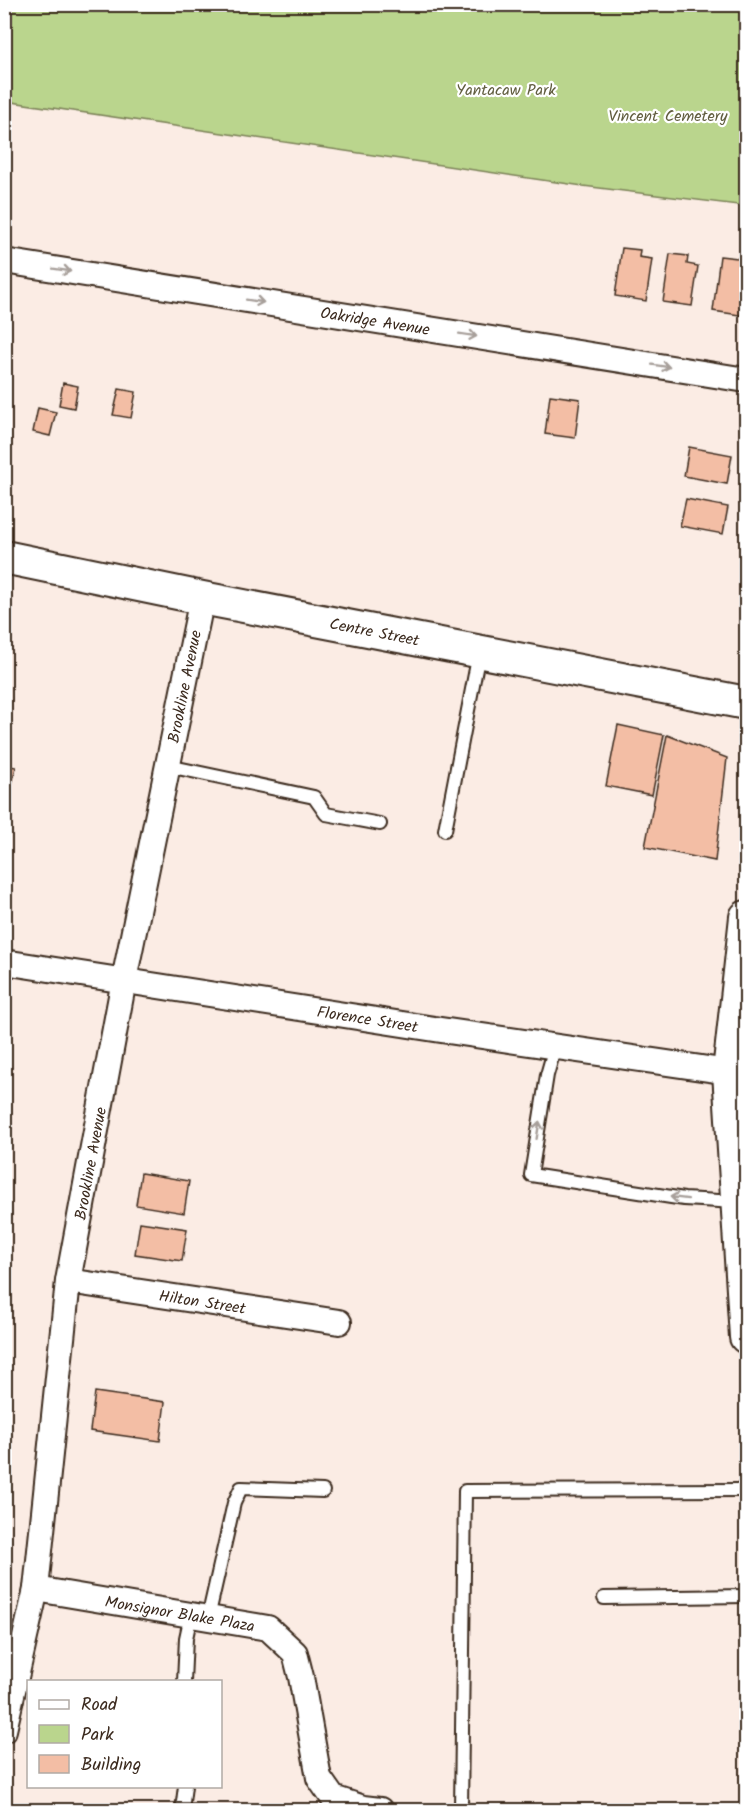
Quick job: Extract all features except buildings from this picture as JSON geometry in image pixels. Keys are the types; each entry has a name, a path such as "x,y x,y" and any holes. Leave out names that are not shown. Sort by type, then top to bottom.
{"street":[{"name":"Oakridge Avenue","path":"4,261 747,380"},
{"name":"Centre Street","path":"4,557 202,598 747,703"},
{"name":"Brookline Avenue","path":"4,1730 36,1589 68,1281 124,980 202,598"},
{"path":"747,917 729,1072 740,1207 747,1337"},
{"name":"Florence Street","path":"4,962 729,1072"},
{"name":"Hilton Street","path":"68,1281 339,1322"},
{"name":"Monsignor Blake Plaza","path":"36,1589 268,1628 295,1653 319,1778 333,1798 363,1808 380,1810"}],"lane":[{"path":"444,830 479,652"},
{"path":"168,766 314,797 326,814 380,824"},
{"path":"555,1047 547,1075 531,1175 740,1207"},
{"path":"184,1680 186,1638 199,1616 234,1503 241,1488 323,1491"},
{"path":"461,1810 465,1491 747,1490"},
{"path":"604,1598 747,1596"},
{"path":"182,1810 185,1788"}],"green space":[{"name":"Yantacaw Park","path":"5,4 746,5 746,206 583,186 5,101"}],"park label":[{"name":"Vincent Cemetery","path":"668,115"}]}
